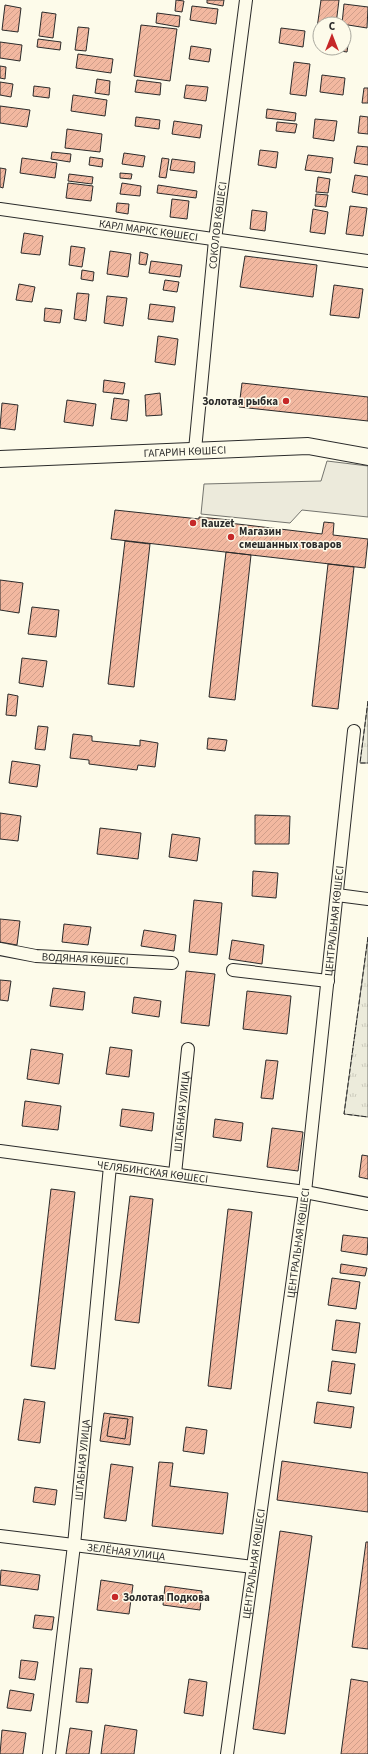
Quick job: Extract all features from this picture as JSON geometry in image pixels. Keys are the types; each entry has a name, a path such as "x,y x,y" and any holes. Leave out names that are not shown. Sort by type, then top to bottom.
{"street":[{"name":"СОКОЛОВ КӨШЕСІ","path":"195,450 215,240 246,0"},
{"name":"КАРЛ МАРКС КӨШЕСІ","path":"0,209 368,261"},
{"name":"ГАГАРИН КӨШЕСІ","path":"0,459 308,446 368,458"},
{"name":"ЦЕНТРАЛЬНАЯ КӨШЕСІ","path":"226,1754 305,1192 354,731"},
{"path":"337,895 368,899"},
{"name":"ВОДЯНАЯ КӨШЕСІ","path":"0,949 36,956 172,963"},
{"path":"233,970 328,981"},
{"name":"ШТАБНАЯ УЛИЦА","path":"175,1174 188,1049"},
{"name":"ЧЕЛЯБИНСКАЯ КӨШЕСІ","path":"0,1151 305,1192 368,1204"},
{"name":"ШТАБНАЯ УЛИЦА","path":"49,1754 74,1545 110,1166"},
{"name":"ЗЕЛЁНАЯ УЛИЦА","path":"0,1536 253,1567"}],"green space":[{"path":"368,701 368,763 360,763"},
{"path":"368,937 368,1117 344,1114"}],"shaded area":[{"path":"327,461 368,466 368,517 302,510 290,523 201,514 204,484 321,481"}],"building":[{"path":"176,0 184,1 182,12 175,11"},
{"path":"207,0 224,0 223,6 207,3"},
{"path":"321,0 339,0 337,16 319,16"},
{"path":"344,4 368,7 367,28 352,26 352,16 343,16"},
{"path":"5,5 21,8 18,32 2,30"},
{"path":"192,6 218,9 216,24 190,20"},
{"path":"42,12 56,14 53,38 39,36"},
{"path":"157,13 180,16 179,27 156,23"},
{"path":"141,25 177,29 170,81 134,76"},
{"path":"78,27 89,28 86,51 75,50"},
{"path":"281,28 305,31 303,47 279,43"},
{"path":"38,39 61,42 60,50 37,47"},
{"path":"0,42 22,45 20,61 0,58"},
{"path":"191,46 211,49 209,62 189,59"},
{"path":"78,54 113,59 111,73 76,68"},
{"path":"294,62 310,64 306,96 290,94"},
{"path":"0,66 6,67 5,79 0,78"},
{"path":"322,75 345,78 343,95 320,92"},
{"path":"97,79 110,81 109,95 95,93"},
{"path":"137,80 161,83 160,95 135,92"},
{"path":"0,82 13,84 11,97 0,95"},
{"path":"186,85 208,87 206,101 184,98"},
{"path":"34,86 50,88 49,98 33,96"},
{"path":"364,88 368,88 368,103 362,103"},
{"path":"73,95 107,100 105,116 71,111"},
{"path":"0,106 30,110 27,127 0,123"},
{"path":"267,109 296,113 295,121 266,118"},
{"path":"360,116 368,117 368,134 358,133"},
{"path":"136,117 160,120 159,129 135,126"},
{"path":"315,119 337,121 334,141 313,138"},
{"path":"174,121 202,125 200,138 172,134"},
{"path":"277,122 297,124 295,133 276,131"},
{"path":"67,129 102,134 100,152 65,148"},
{"path":"357,146 368,147 368,165 354,163"},
{"path":"260,150 278,152 276,168 258,165"},
{"path":"52,152 71,154 70,162 51,159"},
{"path":"124,153 145,156 143,167 122,164"},
{"path":"308,155 333,158 331,173 305,170"},
{"path":"90,157 103,159 102,167 89,165"},
{"path":"22,158 57,163 55,178 20,173"},
{"path":"162,158 169,159 166,178 159,177"},
{"path":"172,159 195,162 194,173 170,170"},
{"path":"0,168 6,169 3,188 0,187"},
{"path":"120,173 132,174 131,179 120,178"},
{"path":"69,174 93,177 92,184 68,181"},
{"path":"355,175 368,177 368,195 352,192"},
{"path":"318,177 330,179 328,193 316,192"},
{"path":"68,183 93,186 91,201 66,198"},
{"path":"122,183 141,186 140,196 120,194"},
{"path":"158,185 197,191 196,198 157,193"},
{"path":"316,194 328,195 326,207 315,206"},
{"path":"172,199 189,201 187,219 170,217"},
{"path":"117,203 129,204 128,214 116,212"},
{"path":"350,206 367,208 363,236 346,234"},
{"path":"313,209 328,212 325,234 310,232"},
{"path":"252,210 267,212 265,231 250,229"},
{"path":"24,233 43,236 40,255 21,253"},
{"path":"71,246 85,248 82,267 69,265"},
{"path":"110,251 131,254 128,277 107,274"},
{"path":"140,252 148,254 146,265 139,264"},
{"path":"245,256 317,265 313,297 240,287"},
{"path":"151,261 182,265 180,277 149,273"},
{"path":"82,270 94,272 93,281 81,279"},
{"path":"165,280 179,282 177,292 163,290"},
{"path":"19,284 35,287 32,302 16,300"},
{"path":"334,285 363,289 359,318 330,315"},
{"path":"77,293 89,294 86,321 74,319"},
{"path":"107,296 127,298 123,326 104,323"},
{"path":"150,304 175,307 173,322 148,319"},
{"path":"45,308 62,310 60,323 44,321"},
{"path":"158,336 178,339 175,365 155,362"},
{"path":"104,380 125,383 123,394 103,392"},
{"path":"242,383 368,397 368,421 239,407"},
{"path":"160,393 162,415 146,416 145,395"},
{"path":"114,398 129,400 127,421 111,419"},
{"path":"67,400 96,404 93,426 64,422"},
{"path":"2,403 18,405 15,430 0,428"},
{"name":"Магазин смешанных товаров","path":"115,510 199,519 199,517 230,520 229,523 322,534 324,522 334,523 333,535 368,539 365,568 111,539"},
{"path":"125,541 150,544 134,687 108,684"},
{"path":"226,552 251,555 235,700 209,697"},
{"path":"328,564 354,567 338,709 312,706"},
{"path":"0,580 23,583 19,613 0,610"},
{"path":"32,607 59,610 56,637 28,634"},
{"path":"22,658 47,661 43,687 19,683"},
{"path":"8,694 18,696 16,716 6,715"},
{"path":"38,726 48,727 45,750 35,749"},
{"path":"73,734 92,736 92,741 140,746 140,740 158,743 155,767 138,765 137,770 89,764 89,760 70,758"},
{"path":"208,738 227,740 225,751 207,749"},
{"path":"12,761 40,765 37,787 9,783"},
{"path":"0,813 21,816 18,841 0,839"},
{"path":"255,815 290,816 289,844 255,844"},
{"path":"100,828 141,833 138,859 97,854"},
{"path":"172,834 200,838 197,861 169,857"},
{"path":"253,871 278,873 276,898 252,896"},
{"path":"194,900 222,903 217,955 189,952"},
{"path":"0,919 20,921 17,945 0,942"},
{"path":"64,924 91,927 88,945 62,942"},
{"path":"144,930 176,935 174,951 141,946"},
{"path":"232,940 264,945 262,964 229,959"},
{"path":"186,971 215,974 209,1026 181,1023"},
{"path":"0,980 11,981 8,1001 0,1000"},
{"path":"53,988 85,992 83,1010 50,1006"},
{"path":"247,991 291,996 287,1034 243,1029"},
{"path":"134,997 161,1001 159,1017 132,1013"},
{"path":"110,1047 132,1050 129,1077 106,1074"},
{"path":"31,1049 63,1054 59,1084 27,1079"},
{"path":"266,1060 278,1061 273,1099 261,1098"},
{"path":"25,1101 61,1106 58,1130 22,1126"},
{"path":"122,1109 154,1113 152,1131 120,1126"},
{"path":"215,1119 243,1123 241,1141 213,1137"},
{"path":"272,1128 303,1132 298,1171 267,1167"},
{"path":"362,1155 368,1156 368,1179 359,1177"},
{"path":"51,1189 75,1192 55,1369 31,1366"},
{"path":"130,1196 153,1199 139,1323 115,1320"},
{"path":"228,1209 252,1212 231,1389 208,1386"},
{"path":"343,1235 368,1238 367,1255 341,1251"},
{"path":"341,1264 367,1268 365,1276 340,1273"},
{"path":"332,1278 360,1282 356,1309 328,1305"},
{"path":"336,1320 360,1323 356,1353 332,1350"},
{"path":"332,1361 355,1364 351,1394 328,1391"},
{"path":"24,1399 45,1402 40,1443 18,1440"},
{"path":"317,1402 354,1407 351,1428 314,1423"},
{"path":"104,1413 133,1417 130,1445 100,1441"},
{"path":"110,1417 128,1419 125,1439 107,1436"},
{"path":"186,1427 207,1430 204,1454 183,1451"},
{"path":"282,1461 368,1473 368,1512 277,1500"},
{"path":"159,1462 173,1463 170,1486 228,1493 223,1534 152,1526"},
{"path":"111,1464 133,1467 126,1521 104,1518"},
{"path":"35,1487 57,1490 55,1505 33,1502"},
{"path":"280,1531 312,1536 285,1734 253,1729"},
{"path":"366,1542 368,1542 368,1649 352,1647"},
{"path":"1,1570 40,1575 38,1590 0,1585"},
{"name":"Золотая Подкова","path":"101,1580 133,1585 129,1614 97,1610"},
{"path":"165,1586 202,1591 200,1610 163,1605"},
{"path":"35,1615 54,1617 52,1630 33,1628"},
{"path":"21,1660 38,1662 35,1680 19,1678"},
{"path":"80,1668 92,1669 88,1703 76,1702"},
{"path":"189,1679 207,1682 203,1716 184,1713"},
{"path":"351,1679 368,1682 368,1754 341,1754"},
{"path":"10,1690 34,1694 31,1711 7,1708"},
{"path":"105,1725 137,1730 134,1754 101,1754"},
{"path":"70,1728 92,1731 89,1754 66,1754"},
{"path":"2,1730 26,1733 23,1754 0,1754"}],"fence":[{"path":"368,701 360,763 368,763"},
{"path":"368,937 344,1114 368,1117"}],"place":[{"name":"Золотая рыбка","path":"286,401"},
{"name":"Rauzet","path":"193,523"},
{"name":"Магазин смешанных товаров","path":"231,537"},
{"name":"Золотая Подкова","path":"115,1597"}]}
